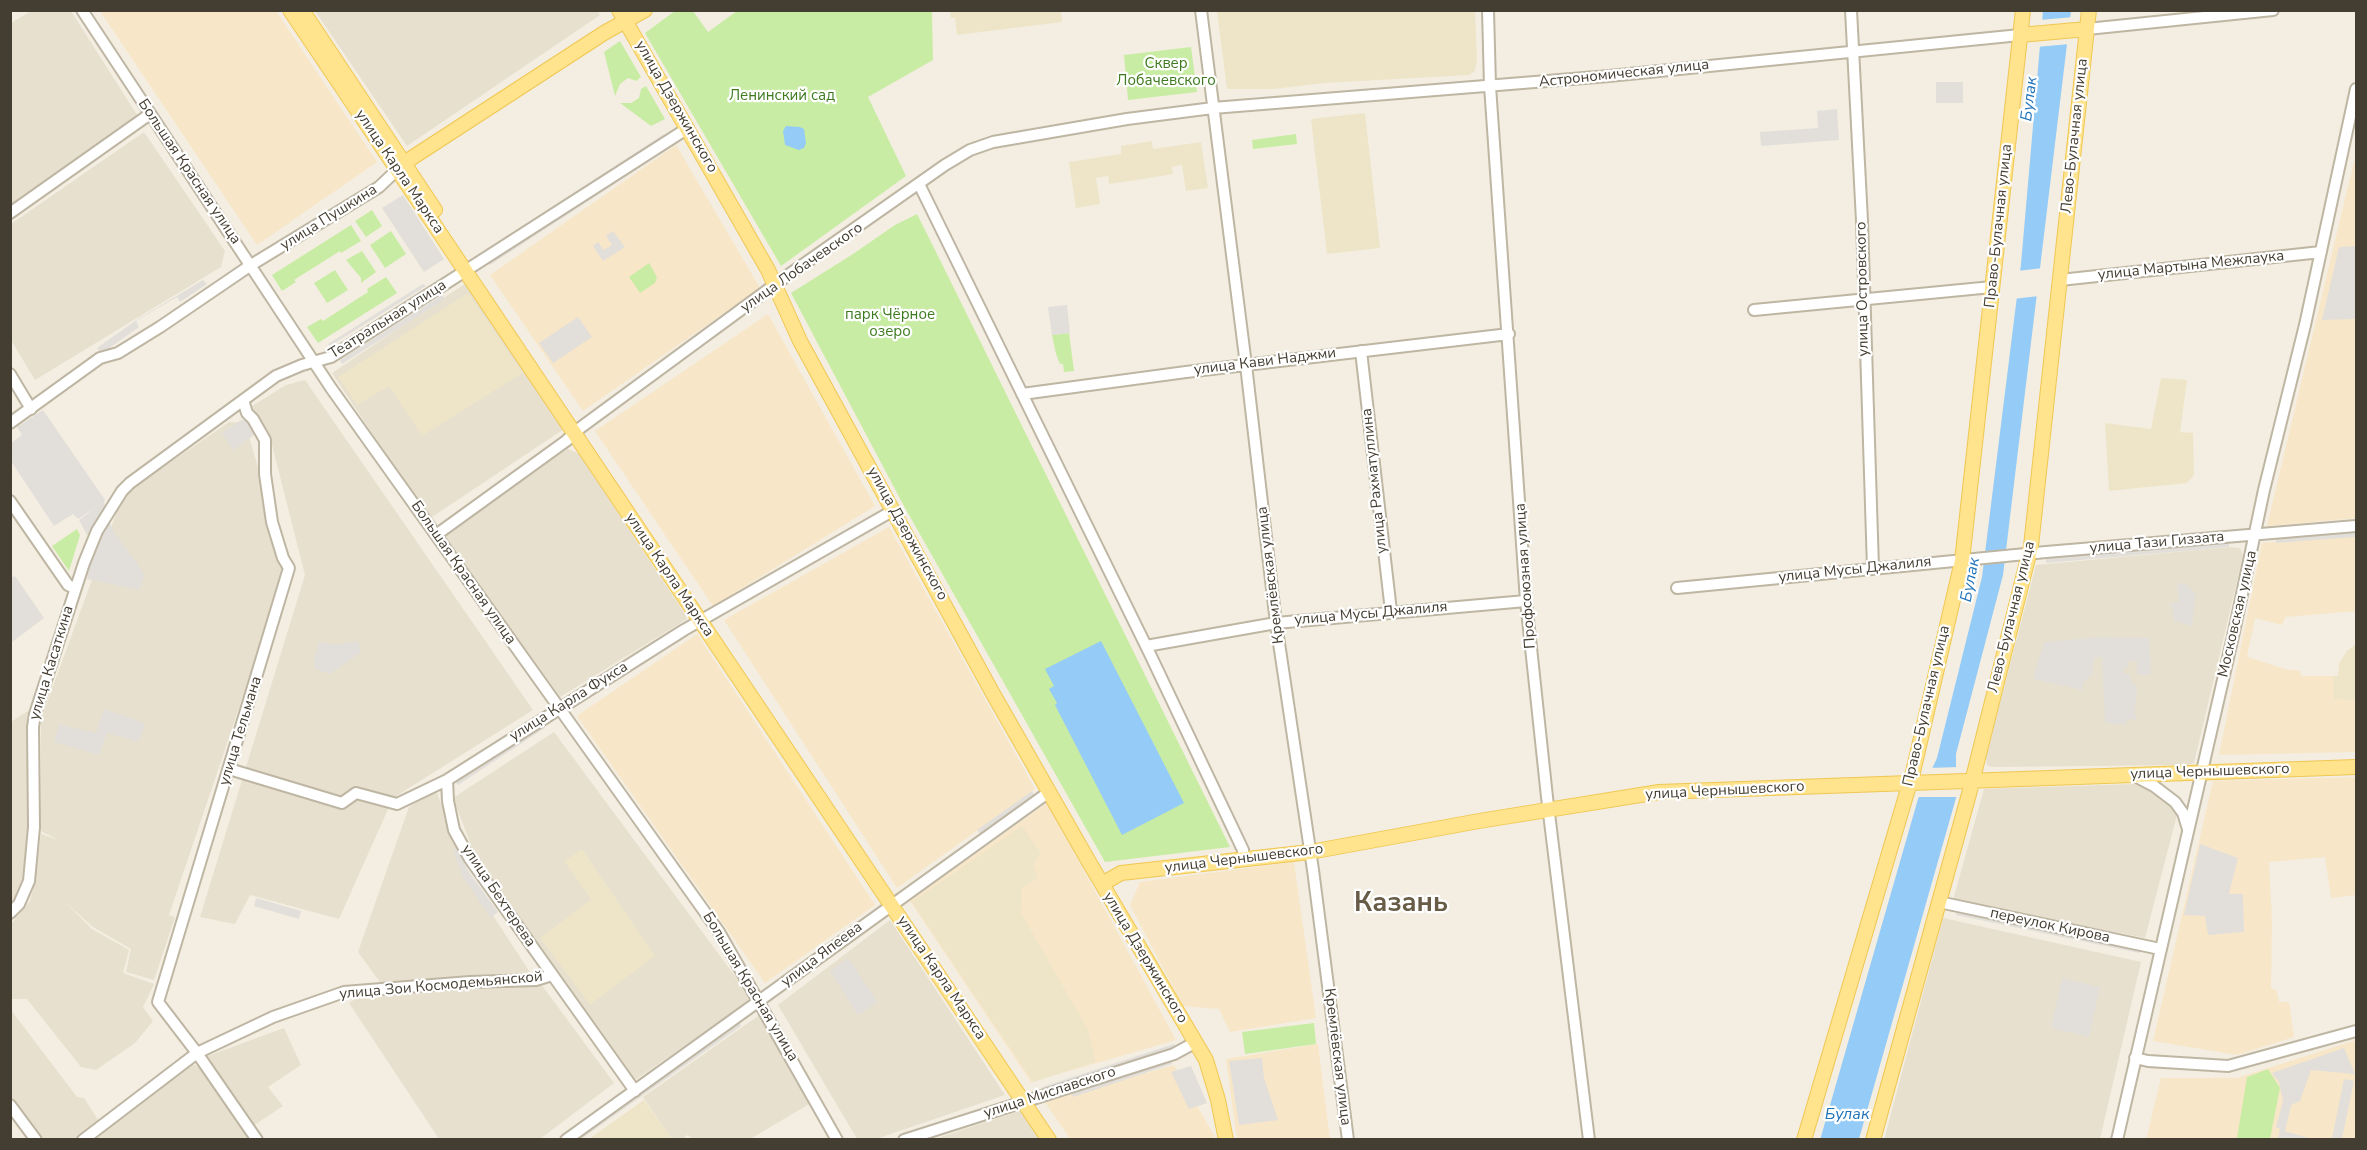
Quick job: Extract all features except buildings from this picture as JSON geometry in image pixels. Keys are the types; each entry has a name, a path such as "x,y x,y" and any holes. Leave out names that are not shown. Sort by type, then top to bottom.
{"main road":[{"name":"улица Карла Маркса","path":"290,10 400,166 893,902 1027,1100 1057,1140"},
{"name":"улица Карла Маркса","path":"302,10 400,166"},
{"name":"улица Пушкина","path":"400,166 596,38 623,14 645,10"},
{"name":"Право-Булачная улица","path":"1804,1140 1915,783 1967,560 1992,287 2027,34 2023,10"},
{"name":"Лево-Булачная улица","path":"1873,1140 1939,902 2024,555 2060,280 2083,29 2089,10"},
{"name":"улица Дзержинского","path":"623,14 768,270 801,341 1049,792 1206,1060 1227,1140"},
{"path":"2027,34 2083,29"},
{"name":"улица Чернышевского","path":"1102,884 1121,873 1310,852 1549,809 1659,792 2356,767"},
{"name":"улица Карла Маркса","path":"1027,1100 1050,1140"}],"street":[{"name":"Большая Красная улица","path":"82,10 313,362 719,932 837,1140"},
{"name":"Кремлёвская улица","path":"1201,10 1276,623 1310,852 1348,1140"},
{"name":"Профсоюзная улица","path":"1488,10 1490,86 1526,602 1589,1140"},
{"name":"улица Островского","path":"1851,10 1858,135 1873,568"},
{"path":"2083,29 2273,10"},
{"name":"Астрономическая улица","path":"1214,108 1648,72 2027,34"},
{"name":"Московская улица","path":"2117,1140 2256,534 2260,506 2291,388 2356,89"},
{"name":"улица Лобачевского","path":"436,535 774,286 970,150 993,142 1116,121 1214,108"},
{"path":"10,213 150,114"},
{"name":"Театральная улица","path":"74,588 97,531 130,483 276,376 331,357 688,128"},
{"name":"улица Пушкина","path":"10,423 100,358 118,353 251,265 379,187 400,166"},
{"path":"920,184 1146,646 1243,849 1244,859"},
{"name":"улица Мартына Межлаука","path":"2060,280 2321,252"},
{"path":"1754,310 1992,287"},
{"name":"улица Кави Наджми","path":"1022,394 1509,334"},
{"name":"улица Рахматуллина","path":"1361,351 1391,611"},
{"path":"10,374 31,409"},
{"name":"улица Тельмана","path":"197,1053 158,1002 289,568 283,558 273,522 265,474 265,440 247,413 243,400"},
{"name":"улица Касаткина","path":"10,501 68,585 74,588 35,714 33,727 34,827 29,881 19,904 10,913"},
{"name":"улица Карла Фукса","path":"229,769 342,803 356,793 397,804 447,780 703,619 894,510"},
{"name":"улица Тази Гиззата","path":"1967,560 2356,526"},
{"name":"улица Мусы Джалиля","path":"1677,588 1967,560"},
{"name":"улица Мусы Джалиля","path":"1146,646 1276,623 1391,611 1526,602"},
{"path":"2131,774 2154,786 2175,802 2183,813 2188,829"},
{"name":"улица Бехтерева","path":"447,780 448,801 454,830 470,859 634,1091"},
{"name":"улица Япеева","path":"566,1140 893,902 1049,792"},
{"name":"переулок Кирова","path":"1939,902 2160,949"},
{"name":"улица Зои Космодемьянской","path":"83,1140 197,1053 273,1017 344,992 470,982 536,980 552,975"},
{"path":"2135,1058 2148,1061 2228,1066 2356,1031"},
{"name":"улица Миславского","path":"904,1140 1174,1054 1196,1042"},
{"path":"197,1053 257,1140"},
{"path":"10,1105 36,1140"}],"shaded area":[{"path":"597,10 600,15 407,146 315,11"},
{"path":"31,11 71,11 139,118 11,205 11,23"},
{"path":"100,11 276,11 377,162 257,245"},
{"path":"1061,11 1062,22 957,35 955,18 951,18 950,12"},
{"path":"1217,11 1475,11 1477,60 1475,71 1469,75 1324,83 1274,89 1227,89"},
{"path":"1936,82 1963,82 1963,103 1936,103"},
{"path":"1837,109 1839,140 1761,146 1760,132 1818,128 1817,111"},
{"path":"1365,113 1380,248 1327,254 1311,119"},
{"path":"144,132 225,251 221,267 35,380 11,340 11,224"},
{"path":"664,134 666,136 483,256 481,253"},
{"path":"673,139 676,144 490,265 488,263"},
{"path":"1152,141 1153,149 1201,142 1208,188 1186,191 1182,165 1172,167 1173,174 1143,179 1109,184 1108,176 1096,178 1100,204 1076,208 1069,162 1121,154 1121,146"},
{"path":"676,145 760,288 583,411 490,275"},
{"path":"2356,153 2356,518 2267,526"},
{"path":"403,195 444,259 424,272 382,208"},
{"path":"613,231 625,247 603,261 593,246 598,242 604,250 612,245 606,236"},
{"path":"2356,246 2356,319 2322,320 2339,247"},
{"path":"203,280 207,284 180,302 177,297 136,321 139,327 101,354 97,348 135,321"},
{"path":"466,283 564,429 429,519 332,373"},
{"path":"423,284 426,286 330,346 328,344"},
{"path":"468,293 523,373 422,436 389,386 357,405 338,377"},
{"path":"442,295 445,299 342,364 340,360"},
{"path":"1067,305 1070,333 1052,335 1048,307"},
{"path":"768,314 875,506 713,606 595,431"},
{"path":"578,317 592,337 553,363 539,343"},
{"path":"2161,378 2187,380 2180,432 2193,433 2194,475 2187,483 2109,491 2105,423 2151,429"},
{"path":"305,380 533,710 393,798 339,919 250,895 235,924 200,917 305,575 270,437 252,406 286,385"},
{"path":"43,410 105,500 105,508 87,535 79,520 96,507 78,519 73,514 54,526 11,461 11,443 22,435 17,427"},
{"path":"241,420 249,421 257,433 233,450 222,433"},
{"path":"229,422 245,423 287,566 169,915 175,917 154,980 126,972 131,949 93,927 65,902 92,929 129,950 123,973 154,984 143,1007 153,1021 135,1043 96,1070 81,1067 27,999 11,999 11,924 30,901 35,882 41,834 58,840 41,831 41,719 123,495"},
{"path":"567,449 578,453 687,619 560,697 447,541 445,533"},
{"path":"108,519 114,532 145,575 139,590 87,579 92,556"},
{"path":"2356,526 2356,537 2276,543 2275,532"},
{"path":"889,527 1035,789 897,888 724,620"},
{"path":"2356,534 2356,611 2285,617 2282,625 2255,618 2247,657 2285,669 2300,671 2301,676 2338,676 2339,664 2347,651 2356,644 2356,752 2219,755 2262,543"},
{"path":"2229,537 2229,547 2046,563 2046,552"},
{"path":"2229,547 2240,548 2243,556 2194,763 2187,765 1991,767 1987,765 1986,757 2036,565"},
{"path":"15,576 44,618 12,642 11,578"},
{"path":"2185,583 2196,595 2192,626 2174,621 2171,603 2179,602 2177,584"},
{"path":"697,634 875,905 765,983 577,716"},
{"path":"2101,637 2149,638 2151,675 2137,675 2137,661 2128,661 2128,668 2123,668 2124,674 2130,674 2131,682 2136,686 2137,695 2134,714 2137,715 2136,720 2127,719 2126,725 2105,723 2102,657 2094,658 2092,676 2084,681 2082,690 2033,679 2044,642"},
{"path":"358,641 361,652 330,674 315,669 314,660 319,642 336,645"},
{"path":"2356,644 2356,700 2334,699 2333,676 2338,676 2339,664 2347,651"},
{"path":"104,709 145,723 139,742 107,733 99,755 54,742 59,724 96,733"},
{"path":"26,712 31,712 29,843 25,873 19,893 11,907 11,722"},
{"path":"542,723 545,728 458,785 453,778"},
{"path":"554,732 752,999 632,1082 478,863 453,798"},
{"path":"2356,777 2356,895 2331,898 2325,857 2269,862 2272,923 2271,988 2277,991 2279,1002 2289,1002 2294,1037 2237,1055 2153,1041 2213,781"},
{"path":"2135,784 2166,797 2178,811 2145,938 1953,900 1984,789"},
{"path":"436,790 468,877 533,977 380,982 358,952 409,807"},
{"path":"1032,791 1035,796 981,835 977,830"},
{"path":"1047,803 1176,1040 1031,1082 910,901"},
{"path":"1022,826 1041,853 1033,866 1038,878 1022,888 1021,913 1088,1030 1096,1062 1033,1082 912,902"},
{"path":"2200,844 2238,858 2229,894 2243,894 2244,932 2208,935 2205,916 2184,915"},
{"path":"453,849 457,849 469,872 498,912 491,918 462,876"},
{"path":"582,849 655,956 590,1005 540,938 591,899 564,861"},
{"path":"1294,862 1316,1018 1230,1032 1219,1009 1183,1006 1130,905 1140,882"},
{"path":"256,898 301,911 299,919 254,906"},
{"path":"1957,900 2145,941 2146,946 2139,953 1956,915"},
{"path":"1943,918 2141,962 2100,1139 1884,1140"},
{"path":"890,920 1005,1095 876,1139 857,1139 778,1005"},
{"path":"848,958 878,1002 858,1015 830,971"},
{"path":"2062,978 2100,987 2089,1037 2051,1028"},
{"path":"541,984 614,1083 540,1139 439,1139 349,1003 360,996"},
{"path":"11,1010 77,1097 84,1098 100,1123 78,1139 43,1139 11,1097"},
{"path":"758,1016 763,1017 811,1103 750,1139 694,1139 687,1135 683,1139 672,1140 643,1097"},
{"path":"740,1023 741,1026 581,1139 576,1139"},
{"path":"284,1028 301,1065 268,1087 283,1106 253,1126 205,1057"},
{"path":"2356,1040 2356,1139 2146,1140 2161,1078 2237,1078"},
{"path":"1174,1044 1176,1048 1044,1092 1042,1087"},
{"path":"1318,1044 1330,1139 1237,1139 1226,1059"},
{"path":"2344,1048 2355,1074 2311,1070 2300,1101 2291,1105 2285,1131 2312,1139 2278,1139 2280,1129 2276,1127 2283,1101 2279,1082 2272,1073"},
{"path":"1170,1058 1172,1064 1073,1097 1071,1091"},
{"path":"1262,1058 1264,1078 1278,1120 1239,1125 1229,1061"},
{"path":"189,1064 201,1069 252,1139 89,1140"},
{"path":"1174,1065 1216,1139 1070,1139 1045,1102"},
{"path":"1191,1066 1207,1103 1189,1109 1171,1072"},
{"path":"2344,1079 2354,1081 2342,1139 2328,1139 2332,1138"},
{"path":"644,1100 672,1139 589,1139"},
{"path":"1022,1110 1042,1140 932,1140"}],"green space":[{"name":"Ленинский сад","path":"675,11 693,11 708,32 737,11 932,11 933,60 868,97 906,176 781,266 645,33"},
{"path":"620,41 641,77 636,81 628,78 620,84 615,96 604,52"},
{"name":"Сквер Лобачевского","path":"1191,47 1197,92 1128,100 1124,55"},
{"path":"646,86 665,119 651,126 620,103 631,103 639,98 641,89"},
{"path":"1296,134 1297,144 1253,149 1252,140"},
{"path":"372,210 382,226 366,237 355,221"},
{"name":"парк Чёрное озеро","path":"917,214 1230,847 1105,862 904,506 791,293 895,225"},
{"path":"351,225 361,241 341,253 340,251 294,280 296,282 282,291 272,275"},
{"path":"391,231 406,254 385,268 370,245"},
{"path":"362,251 376,272 361,283 361,278 346,260"},
{"path":"649,263 657,277 655,283 640,293 629,277"},
{"path":"335,270 348,290 327,303 314,283"},
{"path":"386,277 397,293 318,343 307,327 321,319 323,321 368,292 367,289"},
{"path":"1069,333 1074,371 1064,372 1063,364 1060,364 1056,354 1052,335"},
{"path":"77,529 80,535 69,571 52,546"},
{"path":"1314,1023 1316,1044 1245,1054 1242,1032"},
{"path":"2268,1069 2280,1088 2270,1139 2237,1138 2247,1077"}],"water":[{"name":"Булак","path":"2043,11 2071,11 2003,575 1956,754 1956,798 1859,1139 1820,1140 1918,799 1937,758 1982,577 2021,264"},
{"path":"786,126 804,129 806,143 804,148 799,150 785,145 783,131"},
{"path":"1101,641 1184,803 1122,835 1055,705 1057,703 1049,689 1054,686 1045,669"}],"pier":[{"path":"2074,17 2070,44 2036,47 2039,20"},
{"path":"2043,268 2039,296 2013,299 2017,271"},
{"path":"1959,767 1957,797 1917,797 1929,768"}],"district":[{"name":"Казань","path":"1401,904"}]}
